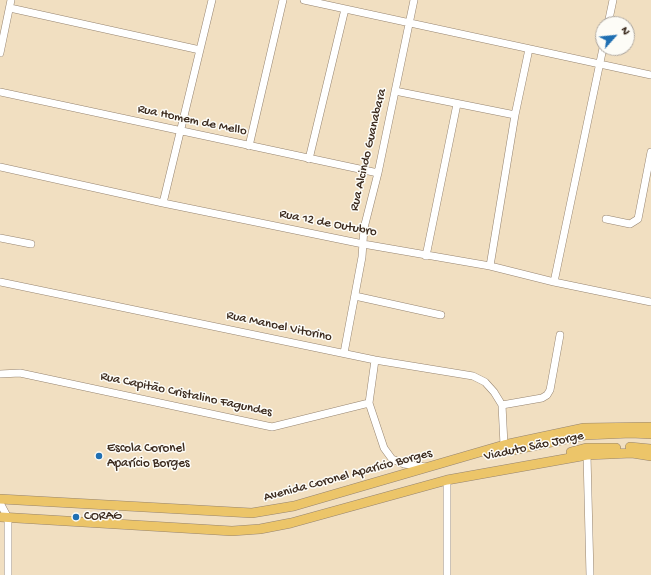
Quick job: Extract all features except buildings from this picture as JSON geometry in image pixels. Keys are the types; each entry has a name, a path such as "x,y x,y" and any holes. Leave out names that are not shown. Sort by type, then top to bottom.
{"main road":[{"name":"Avenida Coronel Aparício Borges","path":"0,499 252,513 294,506 451,462 504,445 584,428 651,427"},
{"name":"Viaduto São Jorge","path":"451,462 585,435 631,433 651,434"},
{"name":"Viaduto São Jorge","path":"446,480 586,448 631,447 651,449"},
{"path":"4,517 232,531 260,529 291,523 446,480 587,455 632,453 651,456"}],"street":[{"path":"163,203 212,0"},
{"path":"249,146 283,0"},
{"path":"304,0 651,75"},
{"name":"Rua Alcindo Guanabara","path":"344,353 362,257 364,228 378,173 414,0"},
{"path":"610,16 613,0"},
{"path":"0,53 11,4 200,50"},
{"path":"309,159 345,9"},
{"path":"490,266 515,115 529,49"},
{"path":"554,282 602,56"},
{"path":"395,90 515,115"},
{"name":"Rua Homem de Mello","path":"0,92 378,173"},
{"path":"426,256 457,104"},
{"path":"606,219 630,224 635,223 638,219 647,190 651,152"},
{"name":"Rua 12 de Outubro","path":"0,167 163,203 362,244 490,266 554,282 651,302"},
{"path":"0,238 30,244"},
{"name":"Rua Manoel Vitorino","path":"0,282 375,360 473,376 485,382 494,392 502,405"},
{"path":"355,296 441,315"},
{"path":"504,445 502,405 542,398 547,395 550,390 560,335"},
{"path":"375,360 370,403 384,448 392,459 404,464 432,467"},
{"name":"Rua Capitão Cristalino Fagundes","path":"0,374 20,373 272,427 370,403"},
{"path":"587,455 590,575"},
{"path":"446,480 447,575"},
{"path":"0,503 4,517 8,575"}],"place":[{"name":"Escola Coronel Aparício Borges","path":"99,456"},
{"name":"CORAG","path":"76,517"}]}
